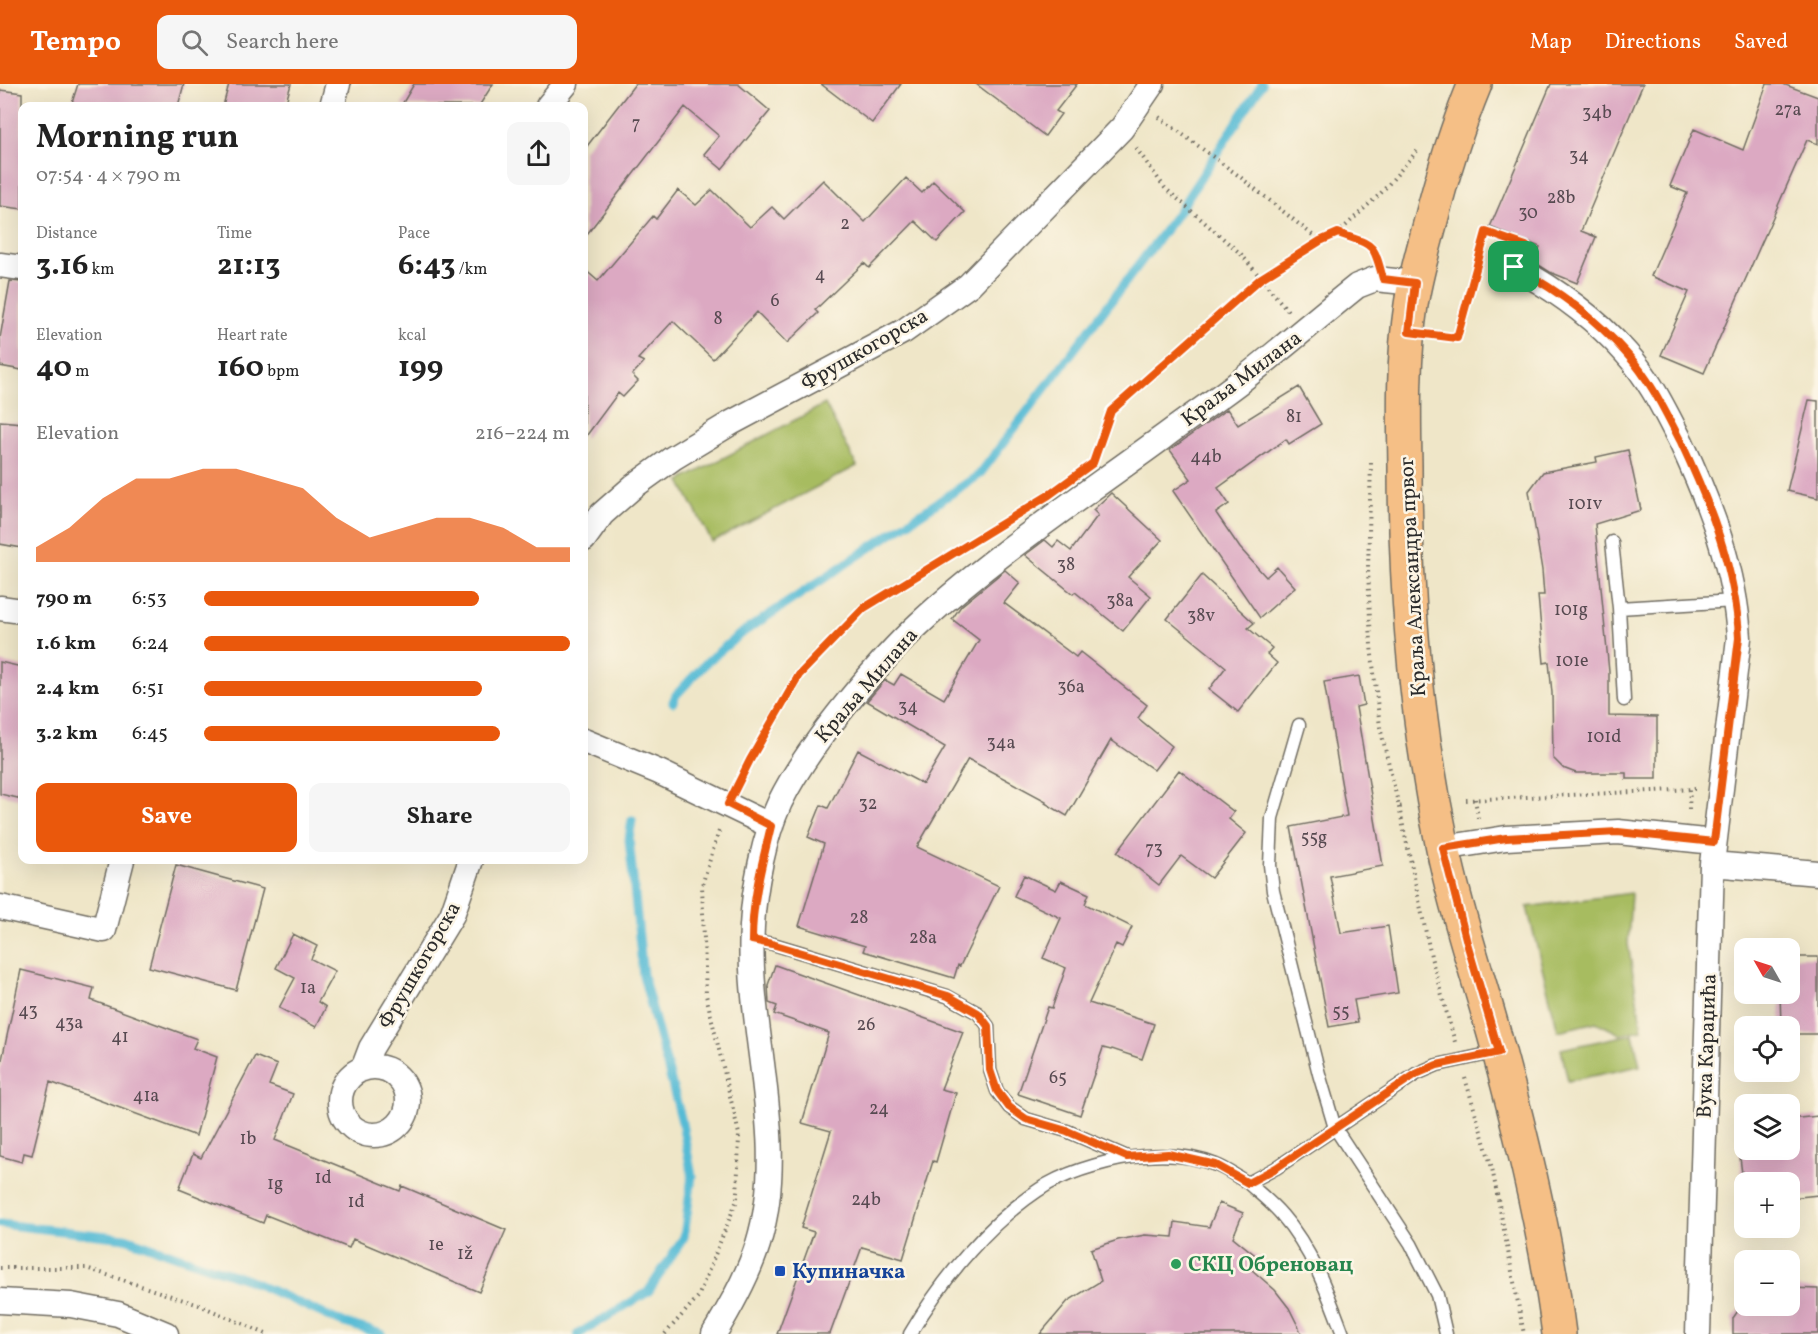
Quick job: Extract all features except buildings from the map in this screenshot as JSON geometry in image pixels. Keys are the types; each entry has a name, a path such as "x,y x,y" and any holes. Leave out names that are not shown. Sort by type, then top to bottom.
{"main road":[{"name":"Краља Александра првог","path":"1475,84 1457,127 1435,204 1415,283 1409,332 1404,410 1406,550 1410,622 1419,710 1443,848 1467,943 1499,1052 1532,1186 1553,1289 1559,1334"},
{"name":"Краља Александра првог","path":"1435,204 1477,129 1498,84"}],"street":[{"path":"333,102 338,84"},
{"path":"551,102 566,84"},
{"name":"Фрушкогорска","path":"588,533 602,514 634,486 673,458 731,423 904,331 969,285 1122,128 1147,94"},
{"path":"0,265 18,267"},
{"name":"Вука Караџића","path":"1514,267 1544,284 1600,326 1627,354 1651,385 1696,474 1720,539 1735,601 1738,656 1713,853 1698,1334"},
{"name":"Краља Милана","path":"714,1334 742,1283 758,1244 766,1204 769,1160 768,1114 754,994 752,940 759,877 771,826 781,801 811,750 873,672 918,625 1049,518 1228,390 1357,286 1375,279 1415,283"},
{"path":"0,608 18,610"},
{"path":"588,743 659,772 771,826"},
{"path":"1443,848 1506,838 1618,832 1818,873"},
{"path":"0,907 104,930 121,864"},
{"name":"Фрушкогорска","path":"363,1069 371,1048 452,915 470,864"},
{"path":"0,1301 70,1305 118,1314 166,1334"}],"lane":[{"path":"1612,542 1619,609 1624,700"},
{"path":"1619,609 1735,601"},
{"path":"1299,725 1272,818 1270,865 1273,891 1319,1074 1335,1128 1411,1244 1437,1295 1446,1334"},
{"path":"752,940 948,996 978,1013 988,1026 990,1070 997,1091 1009,1107 1026,1119 1067,1131 1127,1157"},
{"path":"1248,1183 1276,1168 1416,1074 1437,1065 1499,1052"},
{"path":"910,1334 929,1302 972,1249 1008,1215 1049,1184 1092,1166 1127,1157 1168,1154 1216,1165 1248,1183 1282,1215 1309,1255 1343,1334"}],"path":[{"path":"1147,94 1200,148 1225,165 1320,241"},
{"path":"1122,128 1165,188 1240,255 1304,330"},
{"path":"1096,453 1111,411 1260,279 1320,241 1338,233 1381,193 1417,152 1421,142"},
{"path":"1409,332 1457,338 1486,232 1526,246 1514,267"},
{"path":"1338,233 1369,244 1376,251 1383,279"},
{"path":"1372,454 1368,568 1371,646 1380,727 1400,807 1435,801 1720,788"},
{"path":"665,1334 698,1296 737,1200 739,1134 706,995 702,885 728,804 750,760 799,675 864,608 971,543"},
{"path":"0,1268 86,1268 199,1305 266,1334"}],"green space":[{"path":"825,404 857,466 712,542 680,481"},
{"path":"1631,893 1628,944 1642,1030 1620,1034 1596,1022 1558,1031 1527,907"},
{"path":"1633,1034 1640,1066 1568,1081 1561,1049"}],"waterway":[{"path":"673,702 676,695 708,661 739,635 979,475 1175,217 1262,84"},
{"path":"578,1334 648,1292 684,1237 692,1176 681,1118 643,975 629,839 632,820"},
{"path":"0,1224 125,1238 248,1280 341,1322 382,1334"}],"place":[{"name":"СКЦ Обреновац","path":"1176,1264"},
{"name":"Купиначка","path":"780,1271"}],"route":[{"path":"1486,232 1526,246 1514,267 1544,284 1600,326 1627,354 1651,385 1696,474 1720,539 1732,583 1738,615 1739,638 1714,842 1618,832 1506,838 1443,848 1467,943 1499,1052 1437,1065 1416,1074 1289,1157 1276,1168 1248,1183 1216,1165 1168,1154 1127,1157 1067,1131 1026,1119 1009,1107 997,1091 990,1070 988,1026 978,1013 948,996 752,940 759,877 771,826 728,804 750,760 799,675 864,608 1049,495 1093,463 1111,411 1260,279 1320,241 1338,233 1369,244 1376,251 1383,279 1415,283 1409,332 1457,338 1486,232"}]}
